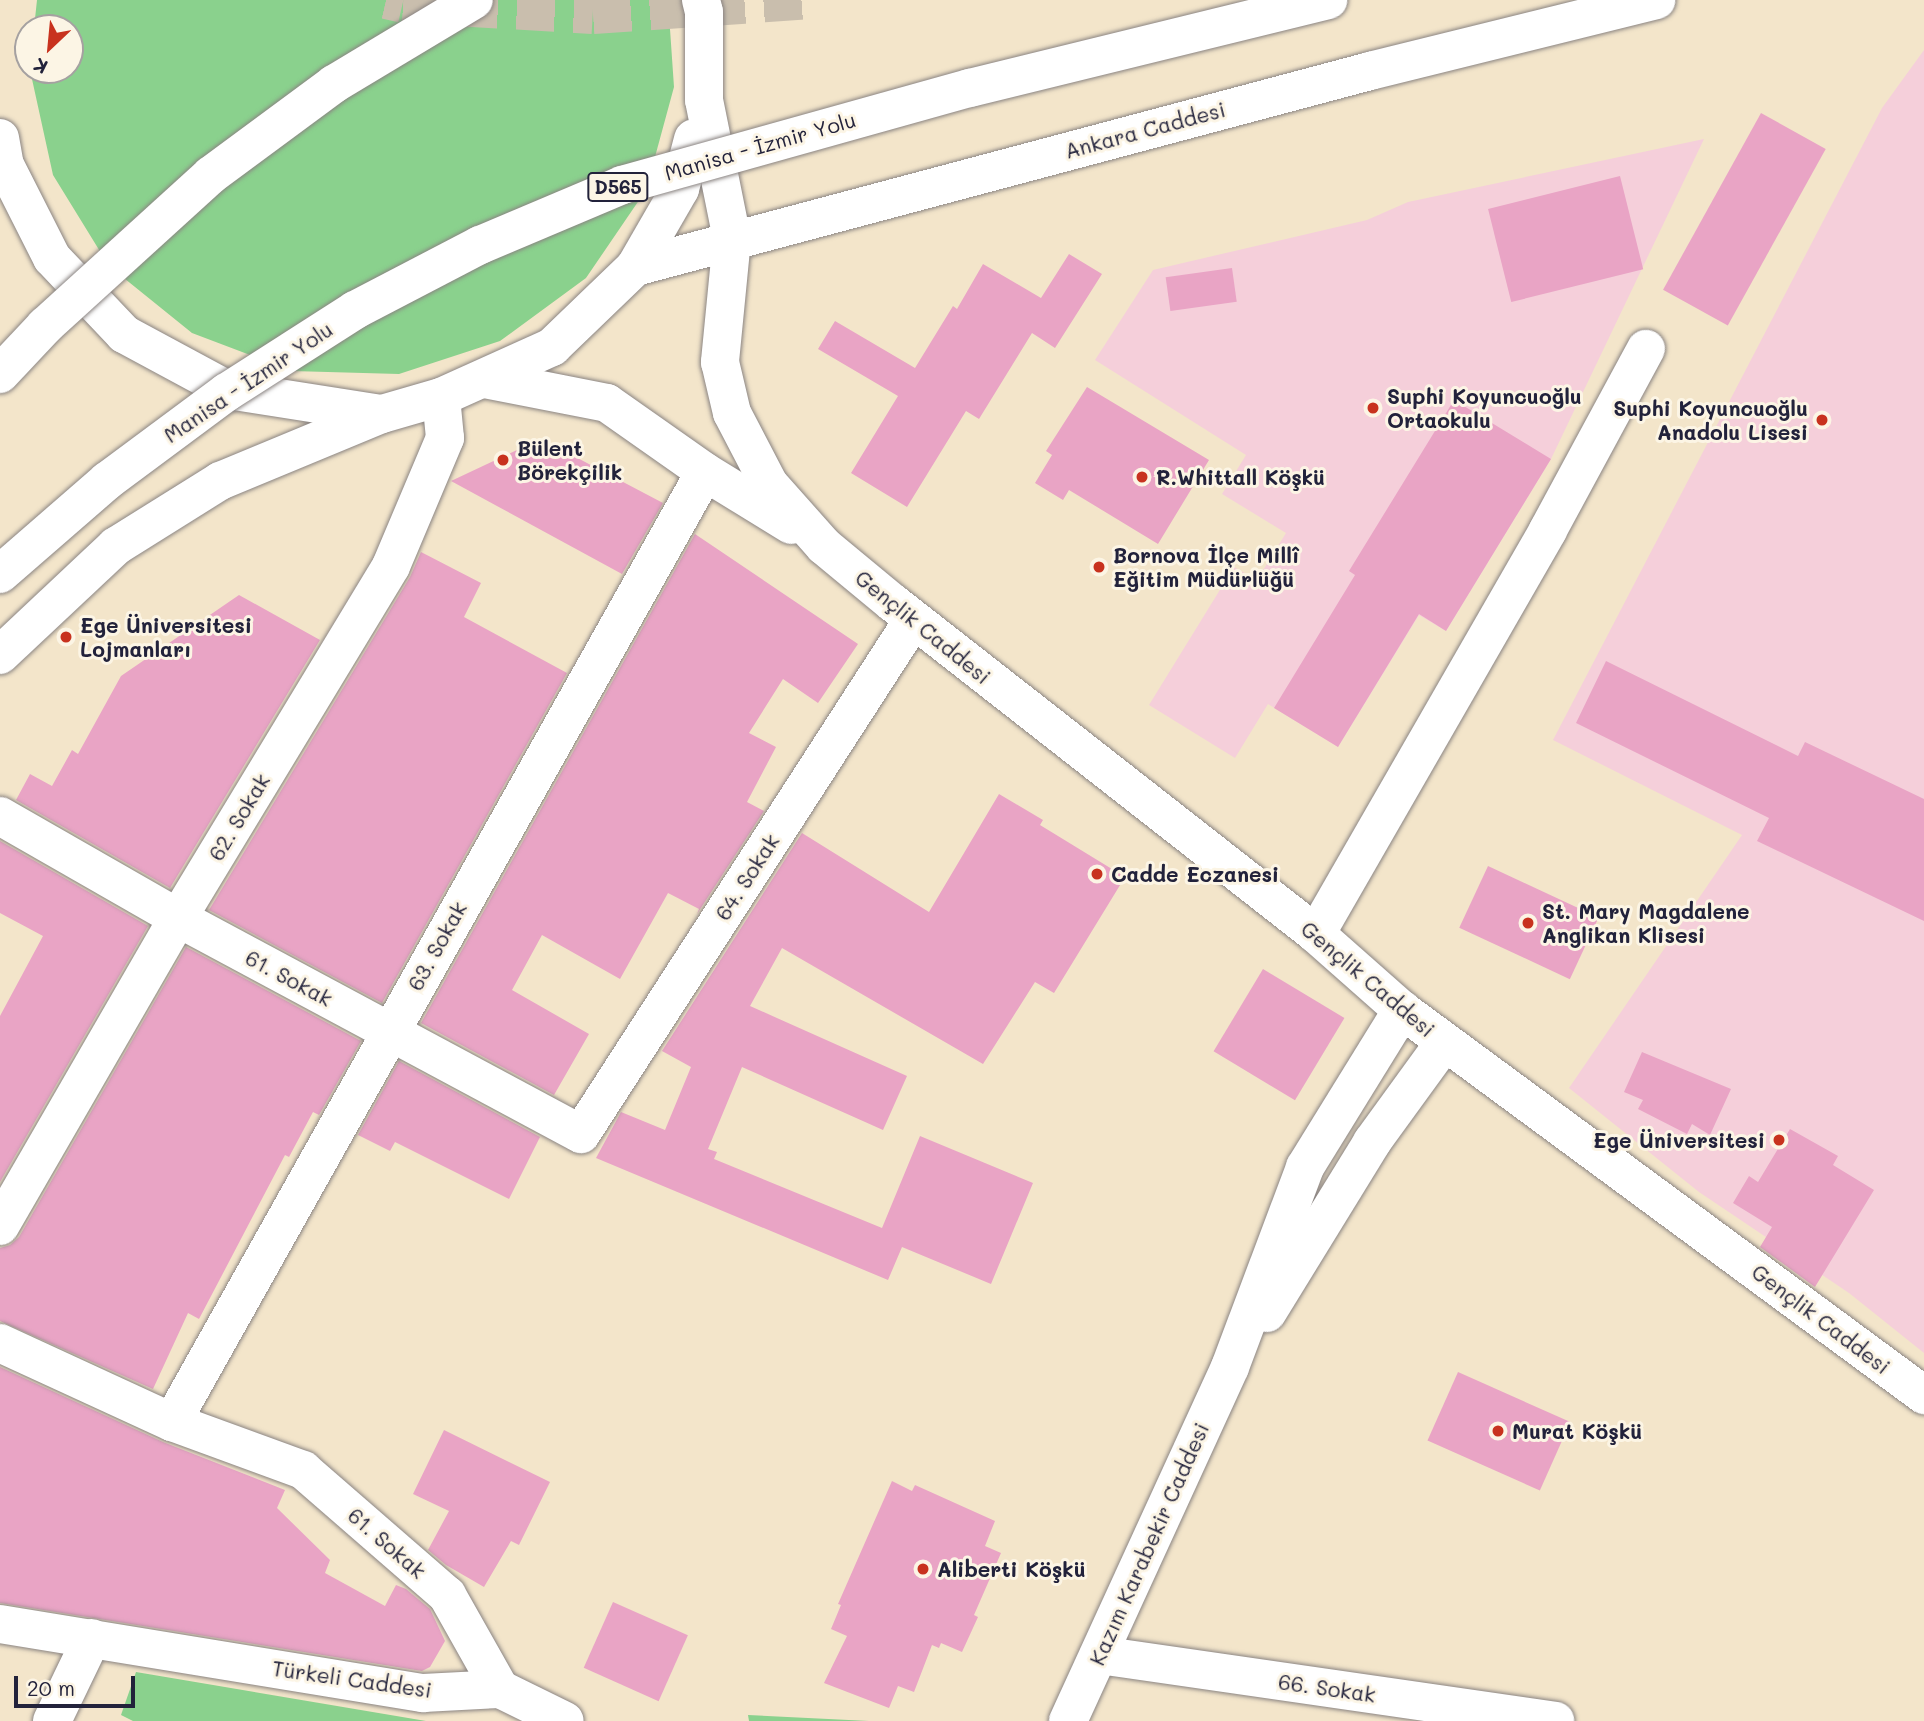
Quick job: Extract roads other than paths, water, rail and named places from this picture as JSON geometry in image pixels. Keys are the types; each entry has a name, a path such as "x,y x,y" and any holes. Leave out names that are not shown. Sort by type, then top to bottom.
{"main road":[{"path":"0,374 45,326 211,175 334,84 474,0"},
{"path":"0,654 116,546 220,481 382,414 441,397 552,348 635,267 680,188 704,100 704,12 701,0"},
{"name":"Manisa - İzmir Yolu","path":"0,574 107,481 227,391 355,310 480,245 622,185 970,88 1328,0"},
{"name":"Ankara Caddesi","path":"635,267 1370,71 1656,0"},
{"name":"Gençlik Caddesi","path":"704,100 732,239 720,362 732,413 769,484 824,546"},
{"path":"0,138 5,165 52,258 124,334 228,390 382,414"},
{"path":"1316,934 1548,530 1646,349"},
{"name":"Gençlik Caddesi","path":"485,379 607,403 705,472 824,546 913,620 1316,934 1402,1010 1444,1043 1698,1226 1810,1313 1924,1395"},
{"name":"62. Sokak","path":"0,1226 177,918 391,566 445,438 441,397"},
{"name":"63. Sokak","path":"172,1422 705,472"},
{"name":"64. Sokak","path":"581,1134 913,620"},
{"name":"61. Sokak","path":"0,816 177,918 581,1134"},
{"name":"Kazım Karabekir Caddesi","path":"1068,1721 1230,1367 1304,1167 1402,1010"},
{"name":"Kazım Karabekir Caddesi","path":"1230,1367 1285,1287 1371,1142 1444,1043"},
{"name":"61. Sokak","path":"0,1343 172,1422 303,1470 447,1595 500,1689"},
{"name":"Türkeli Caddesi","path":"0,1624 423,1693 500,1689 565,1721"},
{"path":"52,1721 92,1638"},
{"name":"66. Sokak","path":"1099,1655 1555,1721"}],"tunnel":[{"path":"386,0 403,4 593,15 814,0"}],"place":[{"name":"Suphi Koyuncuoğlu Ortaokulu","path":"1373,408"},
{"name":"Suphi Koyuncuoğlu Anadolu Lisesi","path":"1822,420"},
{"name":"Bülent Börekçilik","path":"503,460"},
{"name":"R.Whittall Köşkü","path":"1142,477"},
{"name":"Bornova İlçe Millî Eğitim Müdürlüğü","path":"1099,567"},
{"name":"Ege Üniversitesi Lojmanları","path":"66,637"},
{"name":"Cadde Eczanesi","path":"1097,874"},
{"name":"St. Mary Magdalene Anglikan Klisesi","path":"1528,923"},
{"name":"Ege Üniversitesi","path":"1779,1140"},
{"name":"Murat Köşkü","path":"1498,1431"},
{"name":"Aliberti Köşkü","path":"923,1569"}]}
